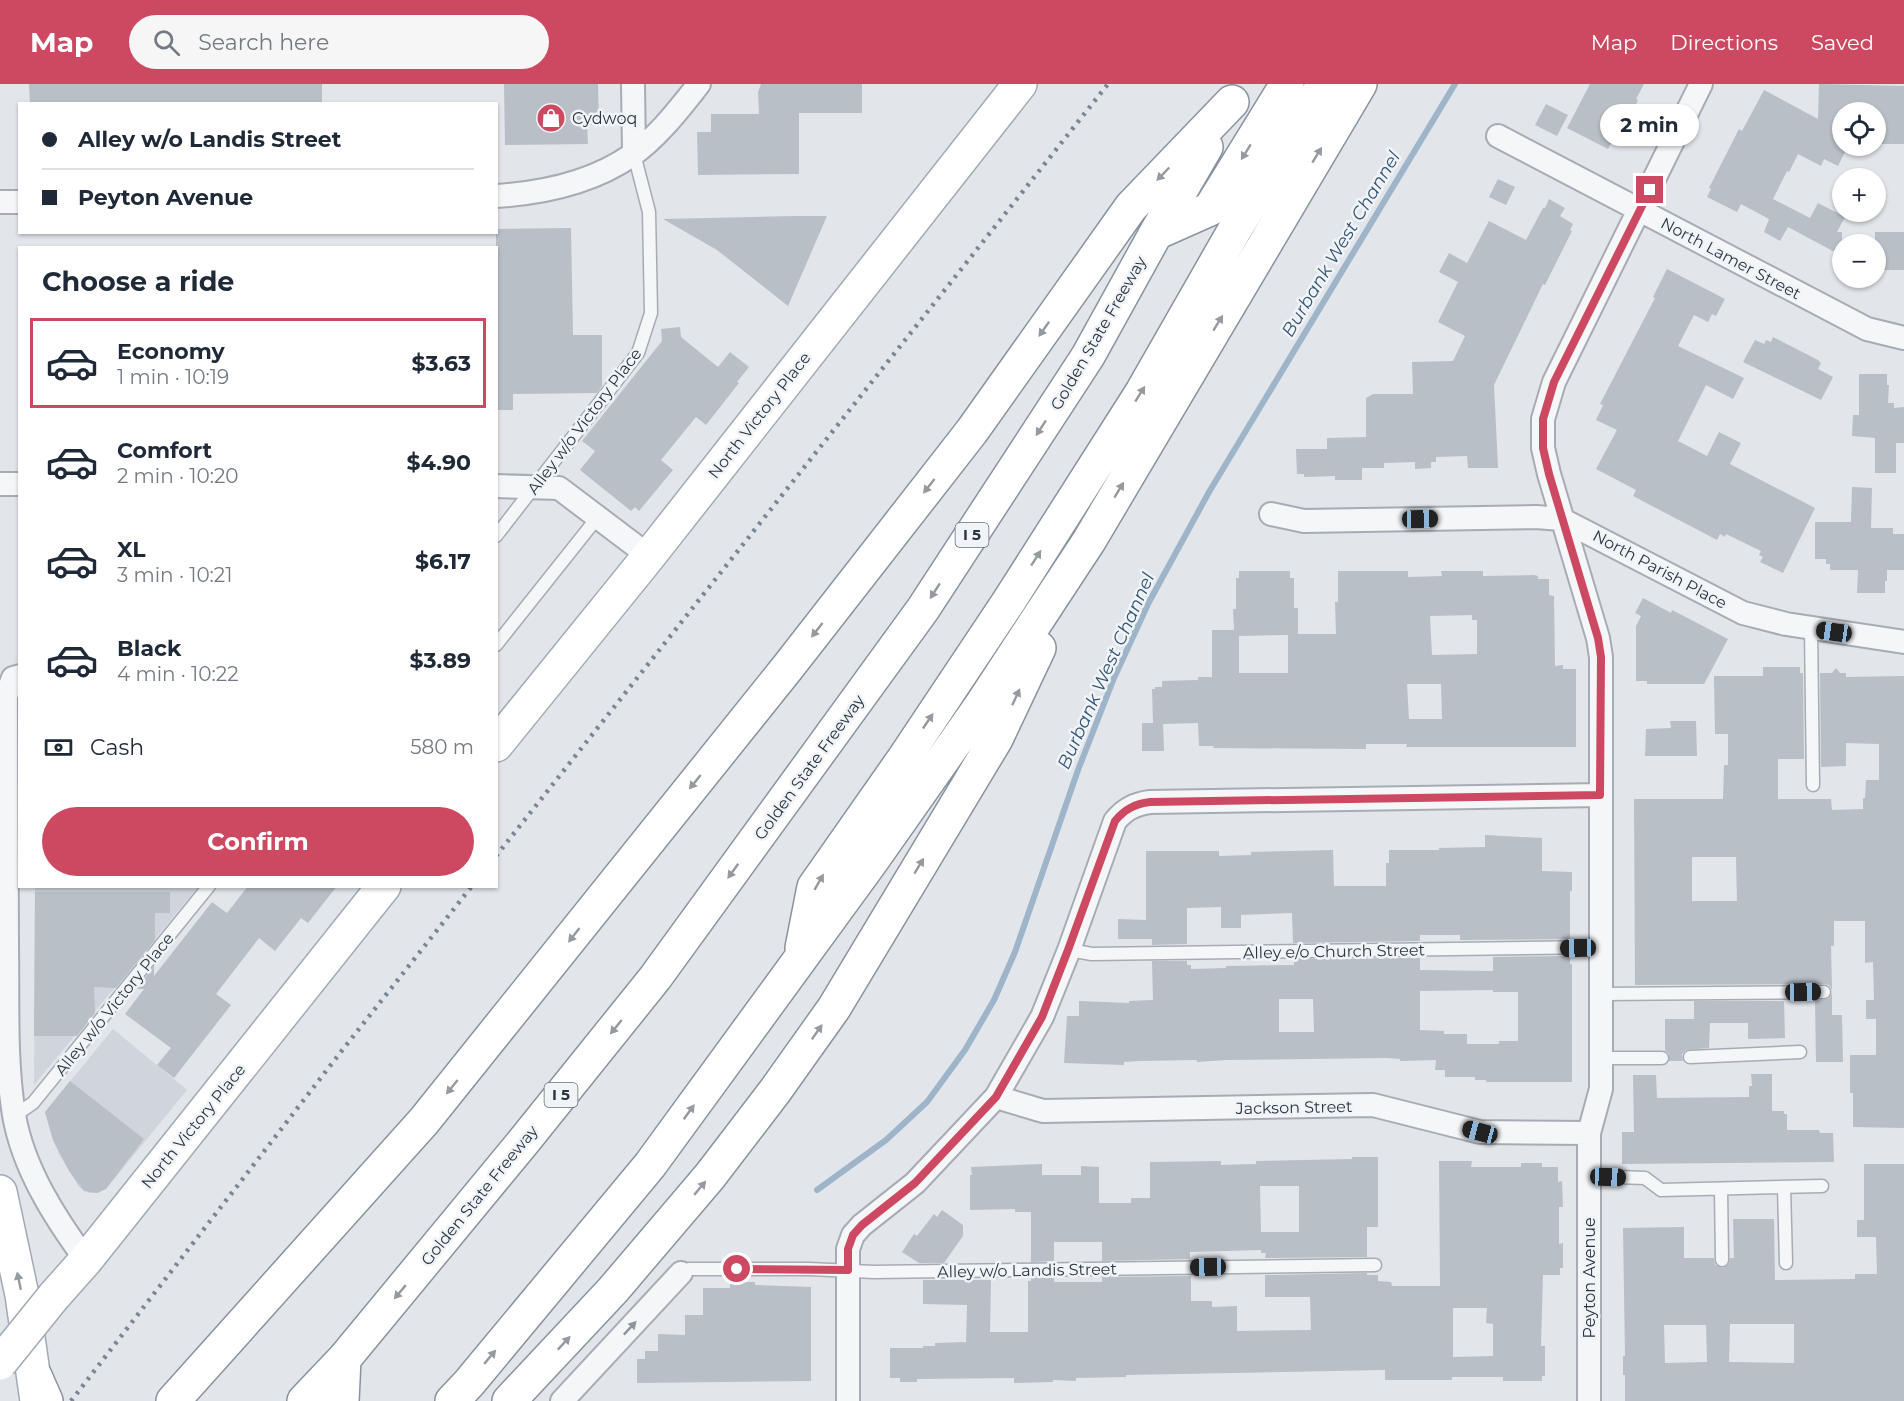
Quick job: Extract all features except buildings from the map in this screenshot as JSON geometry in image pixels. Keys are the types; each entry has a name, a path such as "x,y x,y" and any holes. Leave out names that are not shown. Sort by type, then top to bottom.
{"main road":[{"path":"1156,232 1210,209 1287,84"},
{"path":"800,959 814,887 1009,601 1135,402 1324,84"},
{"path":"452,1401 650,1165 871,862 980,706 1089,541 1360,84"},
{"name":"North Victory Place","path":"500,733 649,556 1013,92"},
{"path":"173,1401 439,1103 788,667 972,431 1131,207 1238,93"},
{"name":"Golden State Freeway","path":"304,1401 344,1359 655,978 916,619 1088,356 1156,232 1238,93"},
{"path":"510,1401 614,1290 710,1176 775,1091 834,1008 996,739 1089,541"},
{"name":"North Victory Place","path":"0,1363 86,1260 382,888"},
{"path":"0,1192 22,1295 39,1393"},
{"path":"342,1401 344,1359"}],"street":[{"path":"633,84 633,154"},
{"path":"498,196 549,191 614,166 633,154 675,114 699,84"},
{"name":"Peyton Avenue","path":"1589,1401 1589,1133 1600,1089 1601,657 1598,638 1561,519 1543,448 1543,419 1554,382 1701,84"},
{"name":"North Lamer Street","path":"1498,136 1867,329 1904,338"},
{"path":"0,202 18,202"},
{"path":"0,484 18,484"},
{"path":"498,486 558,488 649,556"},
{"name":"North Parish Place","path":"1271,514 1304,521 1561,519 1743,613 1786,624 1904,642"},
{"path":"16,677 6,696 8,1050 14,1116 27,1158 43,1193 61,1226 86,1260"},
{"path":"848,1401 848,1249 853,1235 915,1183 996,1097 1042,1017 1115,821 1123,811 1150,802 1600,795"},
{"name":"Jackson Street","path":"996,1097 1043,1112 1373,1105 1480,1132 1589,1133"},
{"path":"571,1396 681,1273"}],"lane":[{"name":"Alley w/o Victory Place","path":"498,534 638,353 651,313 649,212 633,154"},
{"path":"498,642 597,518"},
{"path":"1811,628 1814,785"},
{"name":"Alley w/o Victory Place","path":"14,1116 33,1103 207,888"},
{"name":"Alley e/o Church Street","path":"1068,950 1092,954 1601,947"},
{"path":"1601,994 1824,992"},
{"path":"1690,1057 1800,1052"},
{"path":"1600,1058 1662,1058"},
{"path":"1589,1176 1645,1178 1661,1190 1822,1186"},
{"path":"1784,1187 1786,1263"},
{"path":"1721,1189 1722,1260"},
{"name":"Alley w/o Landis Street","path":"681,1273 689,1269 809,1269 874,1272 1375,1265"}],"shaded area":[{"path":"35,888 197,888 34,1085"},
{"path":"113,1029 187,1090 106,1189 97,1193 89,1193 79,1187 59,1154 45,1112"}],"waterway":[{"name":"Burbank West Channel","path":"817,1190 886,1140 927,1102 965,1050 994,1000 1015,952 1078,770 1114,678 1149,602 1209,492 1455,84"}],"railway":[{"path":"498,853 1108,84"},
{"path":"71,1401 470,888"}],"place":[{"name":"Cydwoq","path":"551,118"}],"route":[{"path":"737,1269 848,1270 848,1249 853,1235 862,1225 915,1183 996,1097 1042,1017 1115,821 1123,811 1150,802 1600,795 1601,657 1598,638 1549,474 1543,448 1543,419 1554,382 1650,190"}]}
